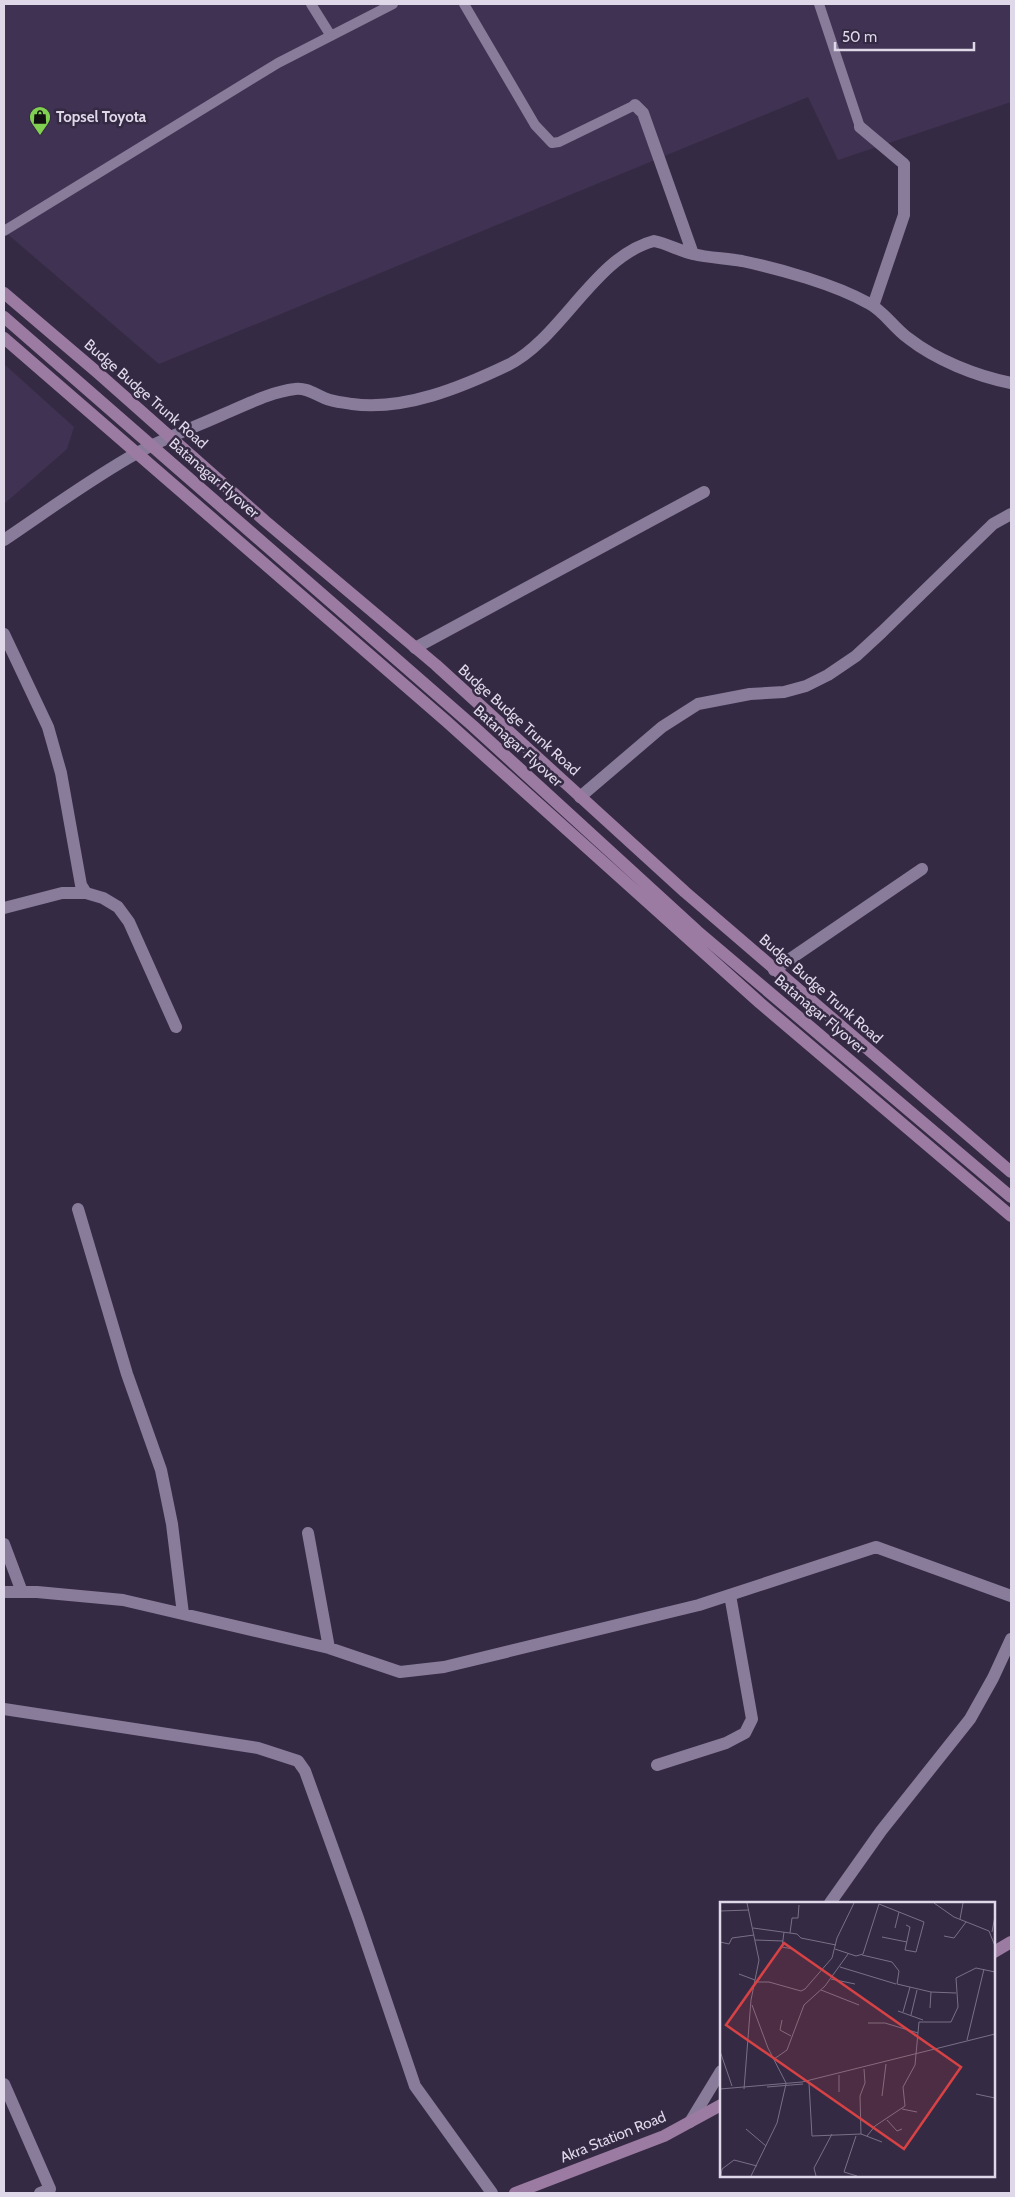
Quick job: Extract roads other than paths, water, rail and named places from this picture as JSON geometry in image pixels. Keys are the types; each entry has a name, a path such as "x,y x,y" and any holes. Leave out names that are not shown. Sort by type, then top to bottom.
{"street":[{"path":"635,105 643,113 693,254"},
{"path":"860,127 904,164 904,215 873,306"},
{"path":"4,540 136,453 254,402 298,388 308,390 329,400 355,404 391,404 436,394 481,377 521,358 542,340 596,281 626,254 645,243 654,241 666,243 693,254 725,258 779,271 838,290 873,306 909,339 927,350 957,366 993,380 1011,383"},
{"name":"Budge Budge Trunk Road","path":"4,293 415,648 774,970 1011,1172"},
{"name":"Batanagar Flyover","path":"4,317 473,726 697,931 1011,1198"},
{"path":"4,338 446,721 760,1003 1011,1216"},
{"path":"415,648 704,492"},
{"path":"580,797 662,727 698,704 741,696 784,692 806,686 828,675 856,656 993,524 1011,514"},
{"path":"4,634 48,727 61,773 80,885 86,893"},
{"path":"774,970 922,869"},
{"path":"4,908 62,893 86,893 103,898 118,907 129,922 176,1027"},
{"path":"78,1209 127,1374 161,1470 172,1524 183,1614"},
{"path":"308,1533 329,1648"},
{"path":"4,1544 22,1592"},
{"path":"4,1592 123,1600 329,1648 400,1672 419,1672 444,1668 699,1605 876,1547 1011,1596"},
{"path":"658,1765 726,1743 746,1733 752,1718 730,1595"},
{"path":"831,1902 881,1831 970,1719 993,1678 1011,1639"},
{"path":"4,1709 258,1748 298,1761 305,1771 415,2086 492,2193"},
{"path":"995,1951 1011,1942"},
{"path":"690,2122 720,2073"},
{"path":"4,2084 50,2189 40,2193"},
{"name":"Akra Station Road","path":"515,2193 664,2136 720,2106"}],"lane":[{"path":"311,4 331,36"},
{"path":"4,231 278,63 393,4"},
{"path":"464,4 535,125 552,143 559,142 635,105"},
{"path":"819,4 860,127"}],"place":[{"name":"Topsel Toyota","path":"40,136"}]}
